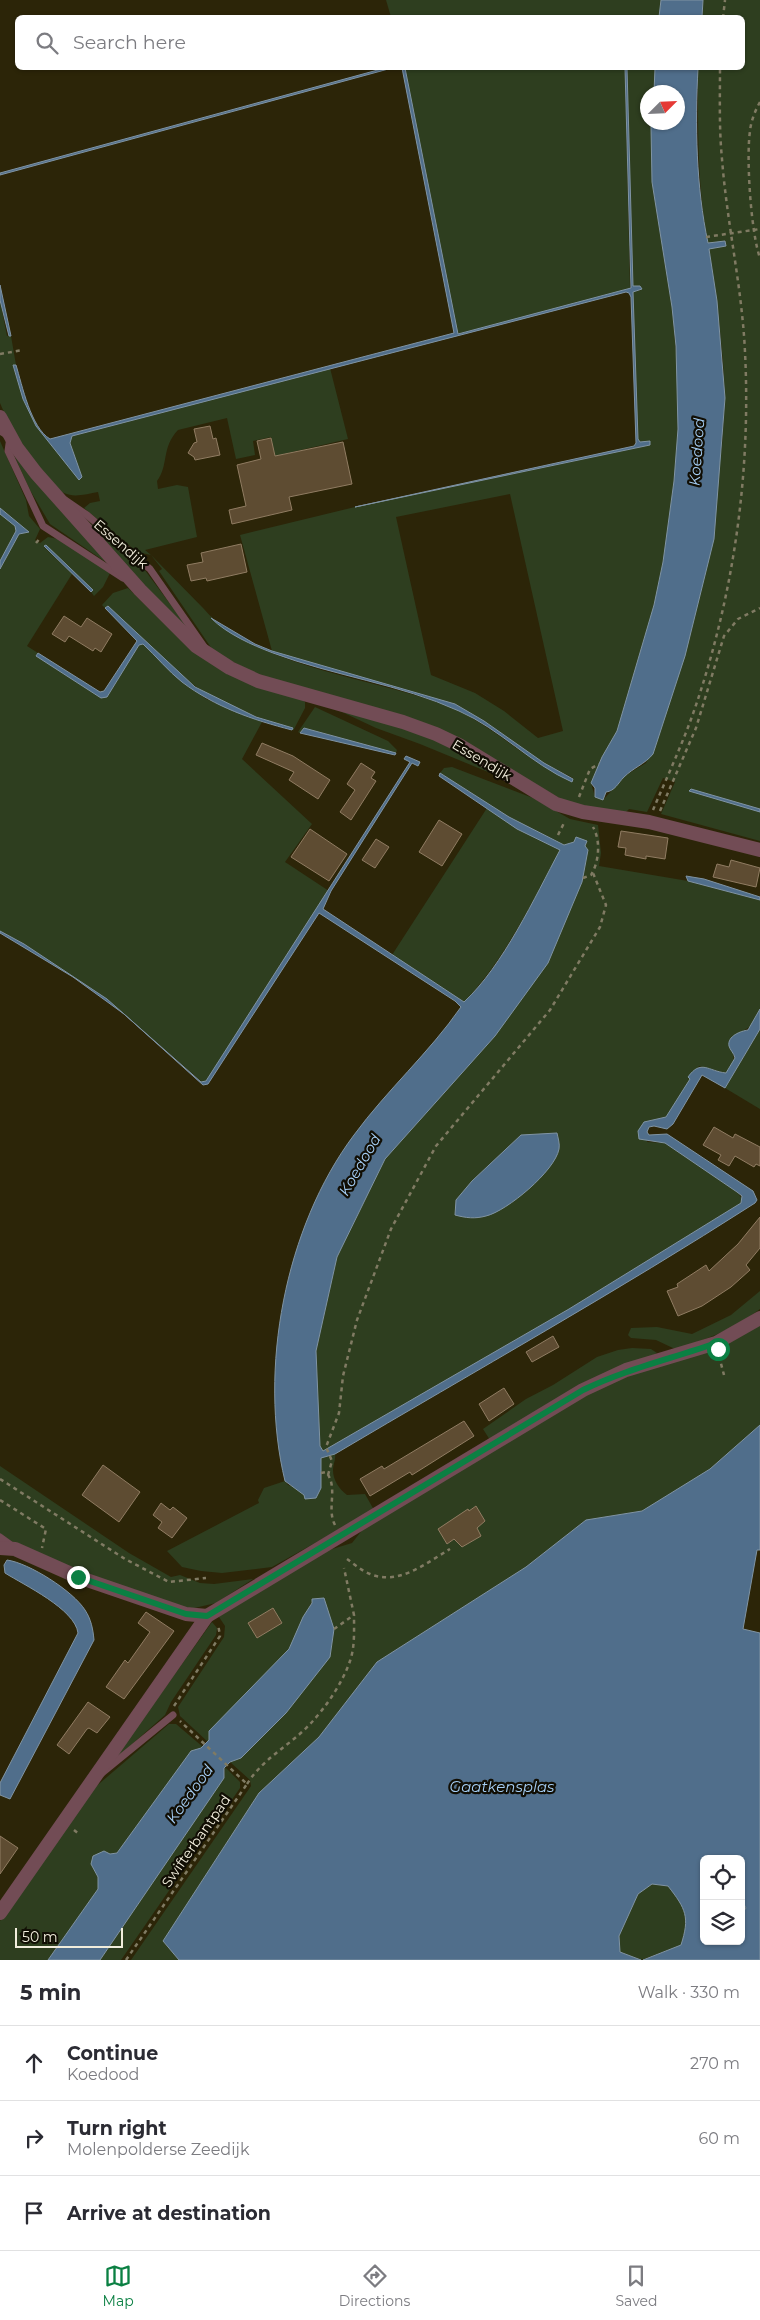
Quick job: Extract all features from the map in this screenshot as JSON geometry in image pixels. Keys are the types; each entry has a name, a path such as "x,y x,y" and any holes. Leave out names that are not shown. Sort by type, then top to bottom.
{"street":[{"name":"Essendijk","path":"0,417 5,434 56,496 178,630 209,655 258,681 370,712 436,734 556,804 583,812 653,823 760,850"},
{"path":"0,1912 207,1616 597,1383 626,1370 716,1343 760,1318"},
{"path":"0,1548 15,1549 87,1580 186,1614 207,1616"}],"lane":[{"name":"Essendijk","path":"5,434 8,451 43,526 140,590"},
{"name":"Essendijk","path":"56,496 72,504 87,515 150,568 209,655"},
{"path":"0,1537 23,1552"},
{"path":"93,1780 115,1765 174,1715"}],"path":[{"path":"723,15 725,0"},
{"path":"653,823 695,708 717,630 738,533 746,447 747,403 744,326 722,159 720,70"},
{"path":"760,102 749,133 754,231 760,258"},
{"path":"755,113 760,113"},
{"path":"706,237 760,229"},
{"path":"0,354 23,350"},
{"path":"653,823 659,814 701,713 724,636 738,619 760,608"},
{"path":"558,836 567,818"},
{"path":"340,1536 331,1518 333,1495 328,1475 332,1458 326,1447 339,1413 343,1376 357,1320 391,1229 436,1146 550,1010 600,927 606,905 592,872"},
{"path":"716,1343 724,1375"},
{"path":"321,1473 326,1472 328,1475"},
{"path":"0,1479 125,1559 169,1582 206,1578"},
{"path":"0,1500 46,1529 38,1558"},
{"path":"347,1559 370,1574 388,1578 409,1574 450,1549"},
{"name":"Swifterbantpad","path":"126,1960 254,1772 270,1756 311,1724 331,1696 350,1661 354,1638 354,1615 344,1568"},
{"path":"334,1628 354,1615"},
{"path":"207,1616 216,1620 220,1626 220,1636 173,1707 174,1715 247,1784"}],"green space":[{"path":"386,0 661,0 659,15 390,15"},
{"path":"703,0 760,0 760,841 661,814 675,782 663,778 647,812 629,809 624,814 568,803 494,760 268,680 214,652 159,571 162,569 151,555 225,628 252,644 316,668 445,705 494,732 539,764 572,781 573,778 544,763 484,721 455,704 272,651 240,535 355,507 650,445 650,441 640,442 638,439 633,292 641,290 640,286 633,287 627,70 655,70 654,85 640,85 640,130 652,130 652,182 672,307 677,365 678,429 674,481 663,562 654,605 617,731 602,757 591,783 595,797 603,800 626,775 646,763 692,629 722,446 725,398 723,362 709,248 726,245 725,241 708,244 704,222 699,158 698,70 745,70 745,15 702,15","holes":["510,494 563,731 538,738 504,711 475,693 431,675 396,517"]},
{"path":"405,70 625,70 630,289 457,334"},
{"path":"0,300 7,336 11,336 16,365 13,366 23,399 36,426 79,479 82,477 70,442 72,436 330,368 348,439 275,456 271,437 253,441 255,455 236,459 227,418 178,430 169,443 163,469 157,481 158,489 177,485 188,487 197,537 145,550 151,555 137,552 84,508 90,503 100,501 98,492 72,495 64,493 56,487 28,452 11,424 0,403"},
{"path":"0,441 26,500 29,516 40,529 35,540 40,543 48,537 58,539 110,573 103,587 94,596 91,592 93,590 45,545 44,547 72,574 27,646 38,653 36,656 101,698 107,697 139,645 143,644 181,681 206,699 262,722 242,759 312,824 285,862 329,891 206,1081 202,1082 107,999 24,944 0,931 0,569 19,534 28,532 0,508"},
{"path":"12,451 110,565 50,524 30,490"},
{"path":"77,512 144,569 197,640 186,630"},
{"path":"0,514 16,526 16,531 0,561"},
{"path":"128,588 174,633 305,702 305,708 293,731 293,728 254,716 217,700 172,668 108,606 105,608 102,605 113,593"},
{"path":"325,704 433,738 505,779 376,728"},
{"path":"315,707 388,741 397,750 396,753 304,728 300,733 298,732"},
{"path":"452,767 533,798 570,819 598,825 601,853 599,866 688,881 760,900 760,1009 751,1026 743,1031 733,1052 734,1061 726,1073 699,1066 666,1117 644,1122 647,1142 665,1143 737,1192 743,1200 569,1309 323,1451 320,1447 316,1351 337,1257 385,1159 495,1036 582,882 588,850 585,846 587,842 574,842 564,845 509,817 440,773 444,768","holes":["521,1135 455,1215 456,1200 472,1181"]},
{"path":"487,808 517,829 561,850 505,949 464,1002 392,955"},
{"path":"760,1029 760,1109 725,1088"},
{"path":"760,1291 760,1309 730,1328 686,1346 675,1349 656,1340 631,1338 628,1335 631,1328 657,1327 692,1334 731,1315"},
{"path":"760,1324 760,1425 710,1469 642,1511 586,1520 526,1567 377,1662 319,1737 259,1793 163,1941 179,1960 131,1960 251,1786 250,1780 230,1762 241,1758 329,1657 332,1633 323,1598 313,1599 289,1649 208,1742 180,1716 178,1707 224,1637 225,1626 219,1617 329,1550 352,1543 363,1529 583,1396 603,1386"},
{"path":"632,1348 651,1349 657,1353 490,1440 483,1429 526,1399 553,1385 597,1357 618,1350"},
{"path":"335,1454 333,1474 339,1487 347,1495 365,1494 374,1510 272,1567 222,1573 201,1571 182,1567 167,1551 259,1503 258,1500 264,1488 285,1481 288,1485 316,1494 321,1458"},
{"path":"0,1466 129,1553 171,1577 180,1575 200,1583 214,1584 253,1579 216,1603 190,1609 127,1590 21,1547 0,1534"},
{"path":"212,1622 217,1628 216,1635 171,1702 165,1715 113,1761"},
{"path":"169,1724 176,1724 203,1747 191,1751 117,1853 110,1854 91,1864 98,1877 98,1889 48,1960 0,1960 0,1921 93,1789"},
{"path":"225,1767 240,1782 240,1788 121,1960 100,1960 224,1778"},
{"path":"652,1884 668,1886 683,1907 686,1920 684,1935 681,1945 641,1960 620,1952 619,1936 638,1894"}],"water":[{"path":"661,0 703,0 702,15 659,15"},
{"path":"378,70 385,70 0,175 0,173"},
{"path":"402,70 405,70 458,334 631,288 625,70 627,70 633,286 640,286 642,289 633,292 638,439 640,442 650,441 650,445 355,507 634,446 636,443 631,297 626,292 72,436 70,443 82,477 79,480 36,426 23,399 13,365 16,365 32,416 43,433 50,439 454,333"},
{"name":"Koedood","path":"655,70 698,70 697,156 704,221 708,243 725,241 726,246 709,249 717,301 725,398 714,539 685,656 653,754 624,777 614,788 606,792 603,800 595,797 595,788 591,783 602,757 617,731 654,605 663,562 674,481 678,429 676,346 672,307 652,182 651,130 685,130 685,85 654,85"},
{"path":"0,285 11,336 9,336 0,300"},
{"path":"0,508 29,532 19,534 0,569 0,561 16,531 15,526 0,514"},
{"path":"46,545 93,590 91,592 44,546"},
{"path":"108,606 195,687 256,717 293,728 292,730 235,712 208,699 177,678 143,644 139,645 107,697 101,698 36,656 38,653 100,692 104,691 137,641 105,608"},
{"path":"211,618 255,644 272,651 455,704 484,721 544,763 573,779 572,782 543,766 474,718 459,711 414,694 319,668 273,653 232,634"},
{"path":"304,728 396,753 395,755 300,733"},
{"name":"Koedood","path":"406,756 420,762 418,766 412,763 331,891 323,909 464,1002 492,970 505,950 560,850 517,829 439,776 440,773 509,817 564,845 574,842 576,837 587,841 585,846 588,850 582,882 548,963 495,1036 385,1159 337,1257 316,1351 320,1446 323,1451 569,1309 741,1203 742,1196 737,1192 665,1143 639,1139 638,1131 644,1122 666,1117 690,1079 688,1077 697,1068 701,1067 726,1073 735,1058 729,1046 730,1039 738,1033 748,1030 760,1009 760,1029 725,1088 702,1075 673,1124 667,1129 654,1126 649,1127 647,1132 649,1135 667,1134 753,1191 757,1200 703,1236 599,1299 335,1454 321,1458 321,1488 316,1498 305,1499 304,1495 285,1481 277,1438 275,1393 277,1347 284,1301 295,1256 310,1212 330,1172 354,1135 380,1102 449,1024 461,1007 455,1001 319,913 208,1084 203,1085 125,1015 201,1082 206,1081 410,762 404,759"},
{"path":"691,789 760,809 760,812 689,791"},
{"path":"686,876 704,879 760,897 760,900 688,881"},
{"path":"0,931 24,944 107,999 124,1014 73,977 0,933"},
{"path":"557,1133 559,1149 556,1158 540,1179 529,1189 495,1213 478,1218 455,1215 456,1200 472,1181 521,1135"},
{"name":"Gaatkensplas","path":"760,1425 760,1550 757,1550 743,1629 760,1633 760,1960 643,1960 681,1945 686,1920 679,1901 668,1886 652,1884 638,1894 619,1936 620,1952 641,1960 179,1960 163,1941 259,1793 319,1737 377,1662 526,1567 586,1520 642,1511 710,1469"},
{"path":"7,1560 27,1566 38,1572 71,1595 87,1613 94,1640 10,1799 0,1795 0,1783 78,1633 75,1624 59,1607 48,1598 5,1573 4,1565"},
{"name":"Koedood","path":"324,1598 334,1629 330,1657 286,1713 241,1758 230,1762 224,1768 224,1778 100,1960 48,1960 98,1889 98,1877 91,1864 93,1856 104,1851 110,1854 117,1853 191,1751 201,1748 209,1740 209,1731 289,1649 303,1617 312,1603 312,1599"}],"building":[{"path":"210,426 213,439 216,438 220,455 195,460 188,453 194,443 197,442 194,429"},
{"path":"271,438 275,456 343,442 352,484 289,497 292,510 232,524 229,510 246,506 237,465 261,459 257,441"},
{"path":"241,544 247,572 207,581 206,578 191,581 187,565 203,562 201,553"},
{"path":"64,616 81,627 87,618 112,634 101,652 95,648 93,651 69,636 65,642 52,634"},
{"path":"262,743 293,756 330,780 318,799 289,780 294,772 256,755"},
{"path":"361,763 375,772 371,778 376,781 351,820 340,812 355,790 347,784"},
{"path":"439,820 462,834 442,866 419,852"},
{"path":"310,829 347,854 329,881 291,857"},
{"path":"621,831 668,838 665,859 646,856 646,859 625,855 626,848 618,847"},
{"path":"376,839 389,847 375,868 362,860"},
{"path":"731,860 760,868 756,887 713,877 717,864 729,867"},
{"path":"714,1127 733,1138 735,1134 760,1147 760,1166 756,1164 754,1167 735,1156 729,1166 718,1160 721,1155 703,1145"},
{"path":"760,1217 760,1248 746,1265 750,1270 731,1287 702,1306 678,1316 667,1291 678,1287 677,1284 706,1265 709,1271 738,1244"},
{"path":"553,1336 559,1347 532,1362 526,1352"},
{"path":"504,1388 514,1404 489,1421 479,1404"},
{"path":"464,1421 474,1436 412,1475 410,1472 370,1496 360,1479 382,1466 384,1469"},
{"path":"103,1465 140,1492 119,1522 82,1495"},
{"path":"161,1503 170,1510 173,1507 187,1518 172,1538 158,1528 162,1522 153,1515"},
{"path":"476,1506 485,1521 477,1528 481,1536 462,1547 454,1539 447,1544 438,1529 468,1509 469,1511"},
{"path":"273,1608 282,1623 257,1638 248,1623"},
{"path":"146,1612 174,1631 124,1699 106,1687 125,1660 128,1663 150,1632 138,1623"},
{"path":"88,1702 110,1717 97,1733 89,1728 87,1729 69,1754 57,1745"},
{"path":"0,1836 18,1848 0,1874"}],"route":[{"path":"78,1577 186,1614 207,1616 270,1576 448,1473 604,1379 626,1370 716,1343 718,1349"}]}
